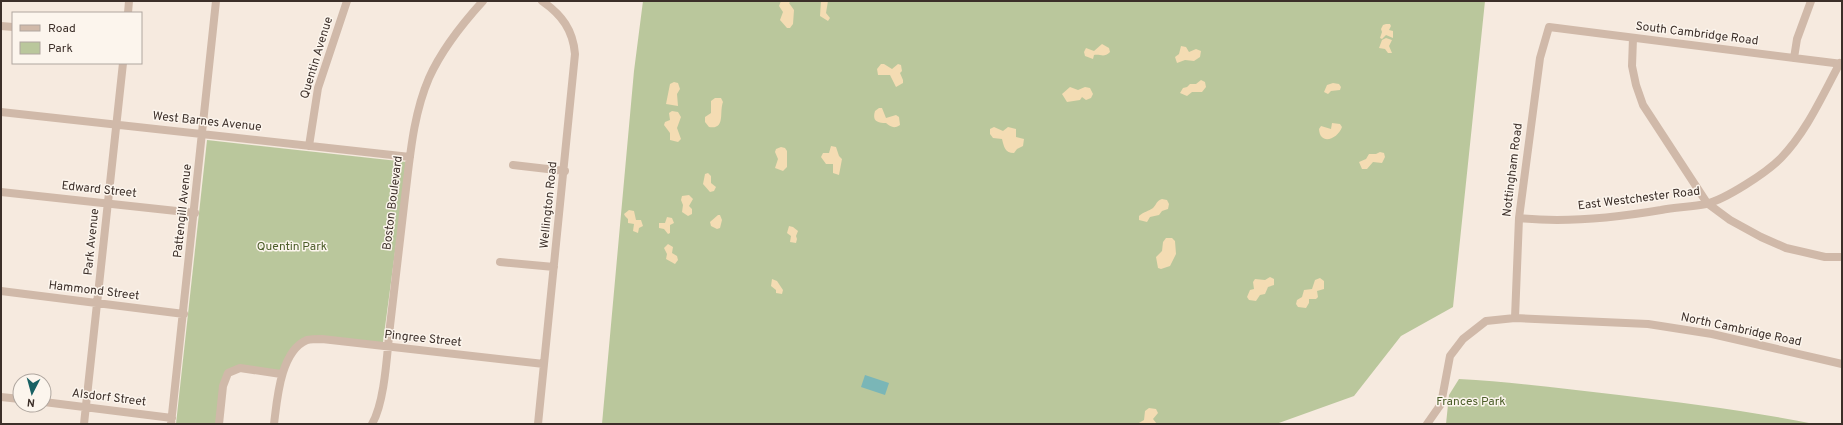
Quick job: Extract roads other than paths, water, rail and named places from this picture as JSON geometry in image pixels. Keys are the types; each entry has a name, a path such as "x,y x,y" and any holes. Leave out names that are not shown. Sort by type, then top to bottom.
{"street":[{"path":"128,12 129,1"},
{"name":"Pattengill Avenue","path":"172,421 216,1"},
{"name":"Quentin Avenue","path":"309,146 318,88 347,1"},
{"name":"Boston Boulevard","path":"372,424 378,414 388,347 410,157 417,114 430,77 461,26 483,1"},
{"name":"Wellington Road","path":"538,424 575,69 574,43 571,32 560,15 542,1"},
{"path":"1794,58 1797,39 1811,1"},
{"path":"1,26 12,27"},
{"name":"South Cambridge Road","path":"1549,27 1841,64"},
{"name":"Nottingham Road","path":"1515,318 1519,218 1540,58 1549,27"},
{"path":"1633,38 1632,66 1636,85 1643,105 1653,123 1707,204 1761,237 1786,248 1825,257 1842,257"},
{"name":"Park Avenue","path":"84,424 123,64"},
{"name":"East Westchester Road","path":"1519,218 1546,221 1634,215 1707,204 1735,192 1780,159 1810,119 1841,64"},
{"name":"West Barnes Avenue","path":"1,112 410,157"},
{"path":"513,165 565,171"},
{"name":"Edward Street","path":"1,192 195,212"},
{"path":"500,262 554,267"},
{"name":"Hammond Street","path":"1,291 184,314"},
{"name":"North Cambridge Road","path":"1427,424 1441,404 1450,356 1463,339 1486,321 1515,318 1648,324 1712,334 1842,364"},
{"name":"Pingree Street","path":"281,374 301,344 307,340 322,339 544,364"},
{"path":"219,424 223,386 228,373 240,368 281,374 274,424"},
{"path":"1,397 12,398"},
{"name":"Alsdorf Street","path":"52,403 172,421"},
{"path":"378,414 378,424"}],"water":[{"path":"865,375 889,383 885,395 861,387"}],"park label":[{"name":"Quentin Park","path":"292,247"},
{"name":"Frances Park","path":"1471,402"}]}
